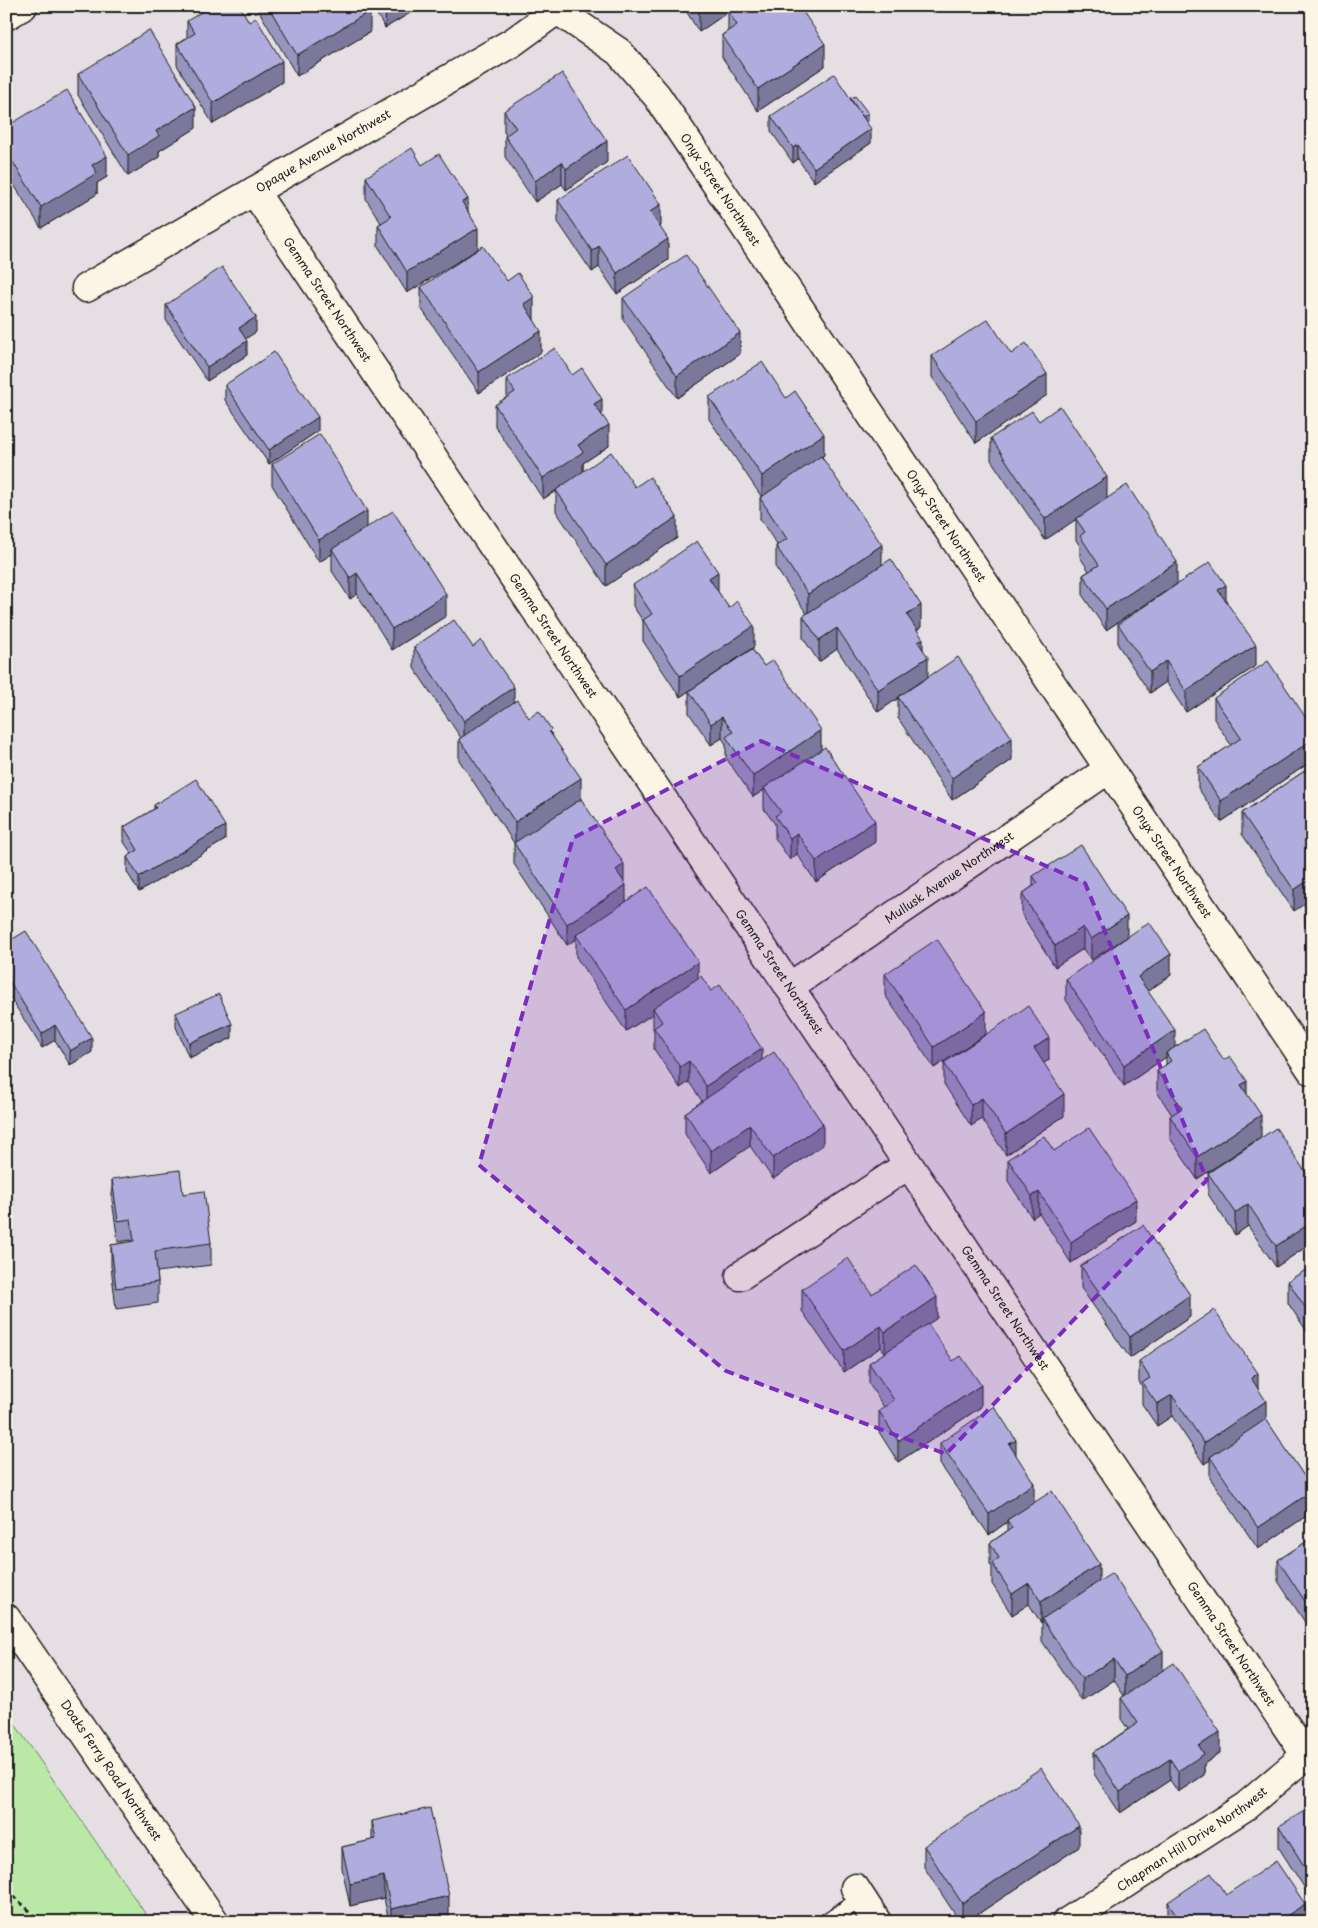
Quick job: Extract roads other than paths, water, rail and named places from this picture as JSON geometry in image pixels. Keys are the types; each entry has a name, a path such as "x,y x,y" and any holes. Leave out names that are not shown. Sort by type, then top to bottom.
{"street":[{"path":"6,16 23,6"},
{"name":"Opaque Avenue Northwest","path":"86,288 513,42 556,8"},
{"name":"Onyx Street Northwest","path":"556,8 618,52 656,96 1312,1071"},
{"name":"Gemma Street Northwest","path":"254,191 908,1164 1308,1752"},
{"name":"Mullusk Avenue Northwest","path":"789,986 1109,769"},
{"path":"740,1276 908,1164"},
{"name":"Doaks Ferry Road Northwest","path":"6,1618 215,1922"},
{"name":"Chapman Hill Drive Northwest","path":"1068,1922 1246,1806 1308,1752"},
{"path":"859,1893 877,1922"}],"lane":[{"path":"827,1922 859,1893"}]}
